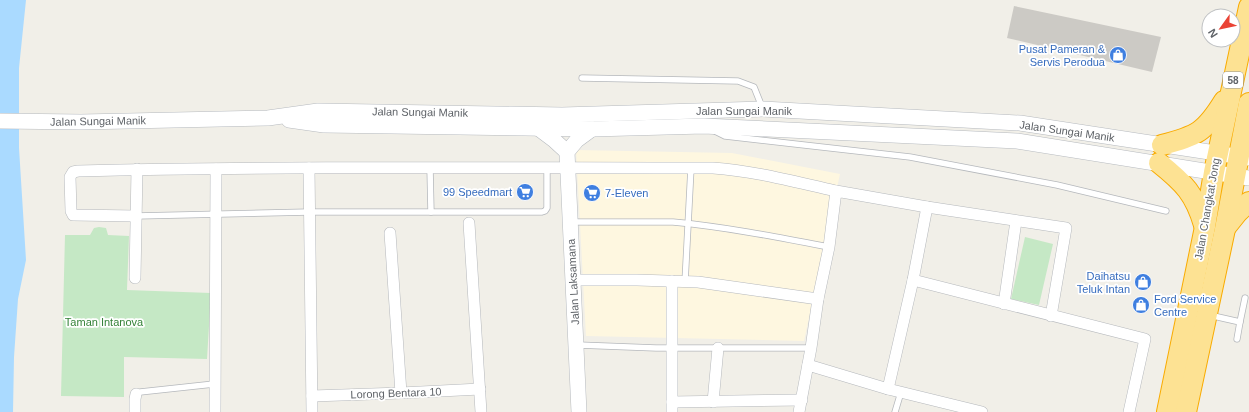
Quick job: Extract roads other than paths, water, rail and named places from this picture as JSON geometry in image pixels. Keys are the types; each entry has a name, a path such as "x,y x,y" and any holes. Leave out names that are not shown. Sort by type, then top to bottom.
{"highway":[{"name":"Jalan Changkat Jong","path":"1167,412 1205,227 1216,162 1249,7"},
{"path":"1205,227 1196,201 1160,154 1204,128 1211,121 1232,89"},
{"name":"Jalan Changkat Jong","path":"1186,412 1225,229 1242,177 1249,105"},
{"path":"1225,229 1238,212 1249,202"}],"main road":[{"name":"Jalan Sungai Manik","path":"0,121 80,122 268,118 318,111 562,115 763,110 1020,123 1160,154"},
{"name":"Jalan Sungai Manik","path":"268,118 324,124 592,129 704,126 1017,141 1160,154 1216,162"},
{"path":"538,128 567,160 577,140 592,129"},
{"path":"1216,162 1244,157"},
{"name":"Jalan Laksamana","path":"567,160 579,412"},
{"path":"1216,162 1242,177"}],"street":[{"path":"136,216 73,215 71,211 70,177 73,172 78,170 137,169 547,167 567,160 692,168 734,169 836,191 927,208 1066,228 1051,316"},
{"path":"309,168 312,412"},
{"path":"135,278 137,169"},
{"path":"215,412 216,169"},
{"path":"799,412 811,348 818,299 829,247 836,191"},
{"path":"888,389 913,280 927,208"},
{"path":"1004,304 1016,221"},
{"path":"469,223 481,412"},
{"path":"390,233 401,393"},
{"path":"573,280 685,282 722,285 818,299"},
{"path":"913,280 1145,339 1130,412"},
{"path":"672,281 672,407 713,402 802,400"},
{"path":"713,402 718,348"},
{"path":"808,365 888,389 982,412"},
{"name":"Lorong Bentara 10","path":"312,396 480,389"},
{"path":"135,412 136,394"}],"lane":[{"path":"582,78 738,81 754,87 763,110"},
{"path":"704,126 724,136 910,157 938,162 1057,185 1166,211"},
{"path":"136,216 309,212 542,212 547,208 547,167"},
{"path":"430,168 431,212"},
{"path":"685,282 692,168"},
{"path":"570,222 673,222 757,232 829,247"},
{"path":"1237,340 1245,298"},
{"path":"1207,315 1240,322"},
{"path":"576,345 672,348 811,348"},
{"path":"136,394 140,392 214,384"},
{"path":"895,412 901,392"}],"water":[{"path":"0,0 26,0 19,68 19,148 26,260 18,299 14,357 13,412 0,412"}],"place":[{"name":"Pusat Pameran & Servis Perodua","path":"1118,55"},
{"name":"99 Speedmart","path":"525,192"},
{"name":"7-Eleven","path":"592,193"},
{"name":"Daihatsu Teluk Intan","path":"1143,282"},
{"name":"Ford Service Centre","path":"1141,305"}],"park label":[{"name":"Taman Intanova","path":"104,322"}]}
